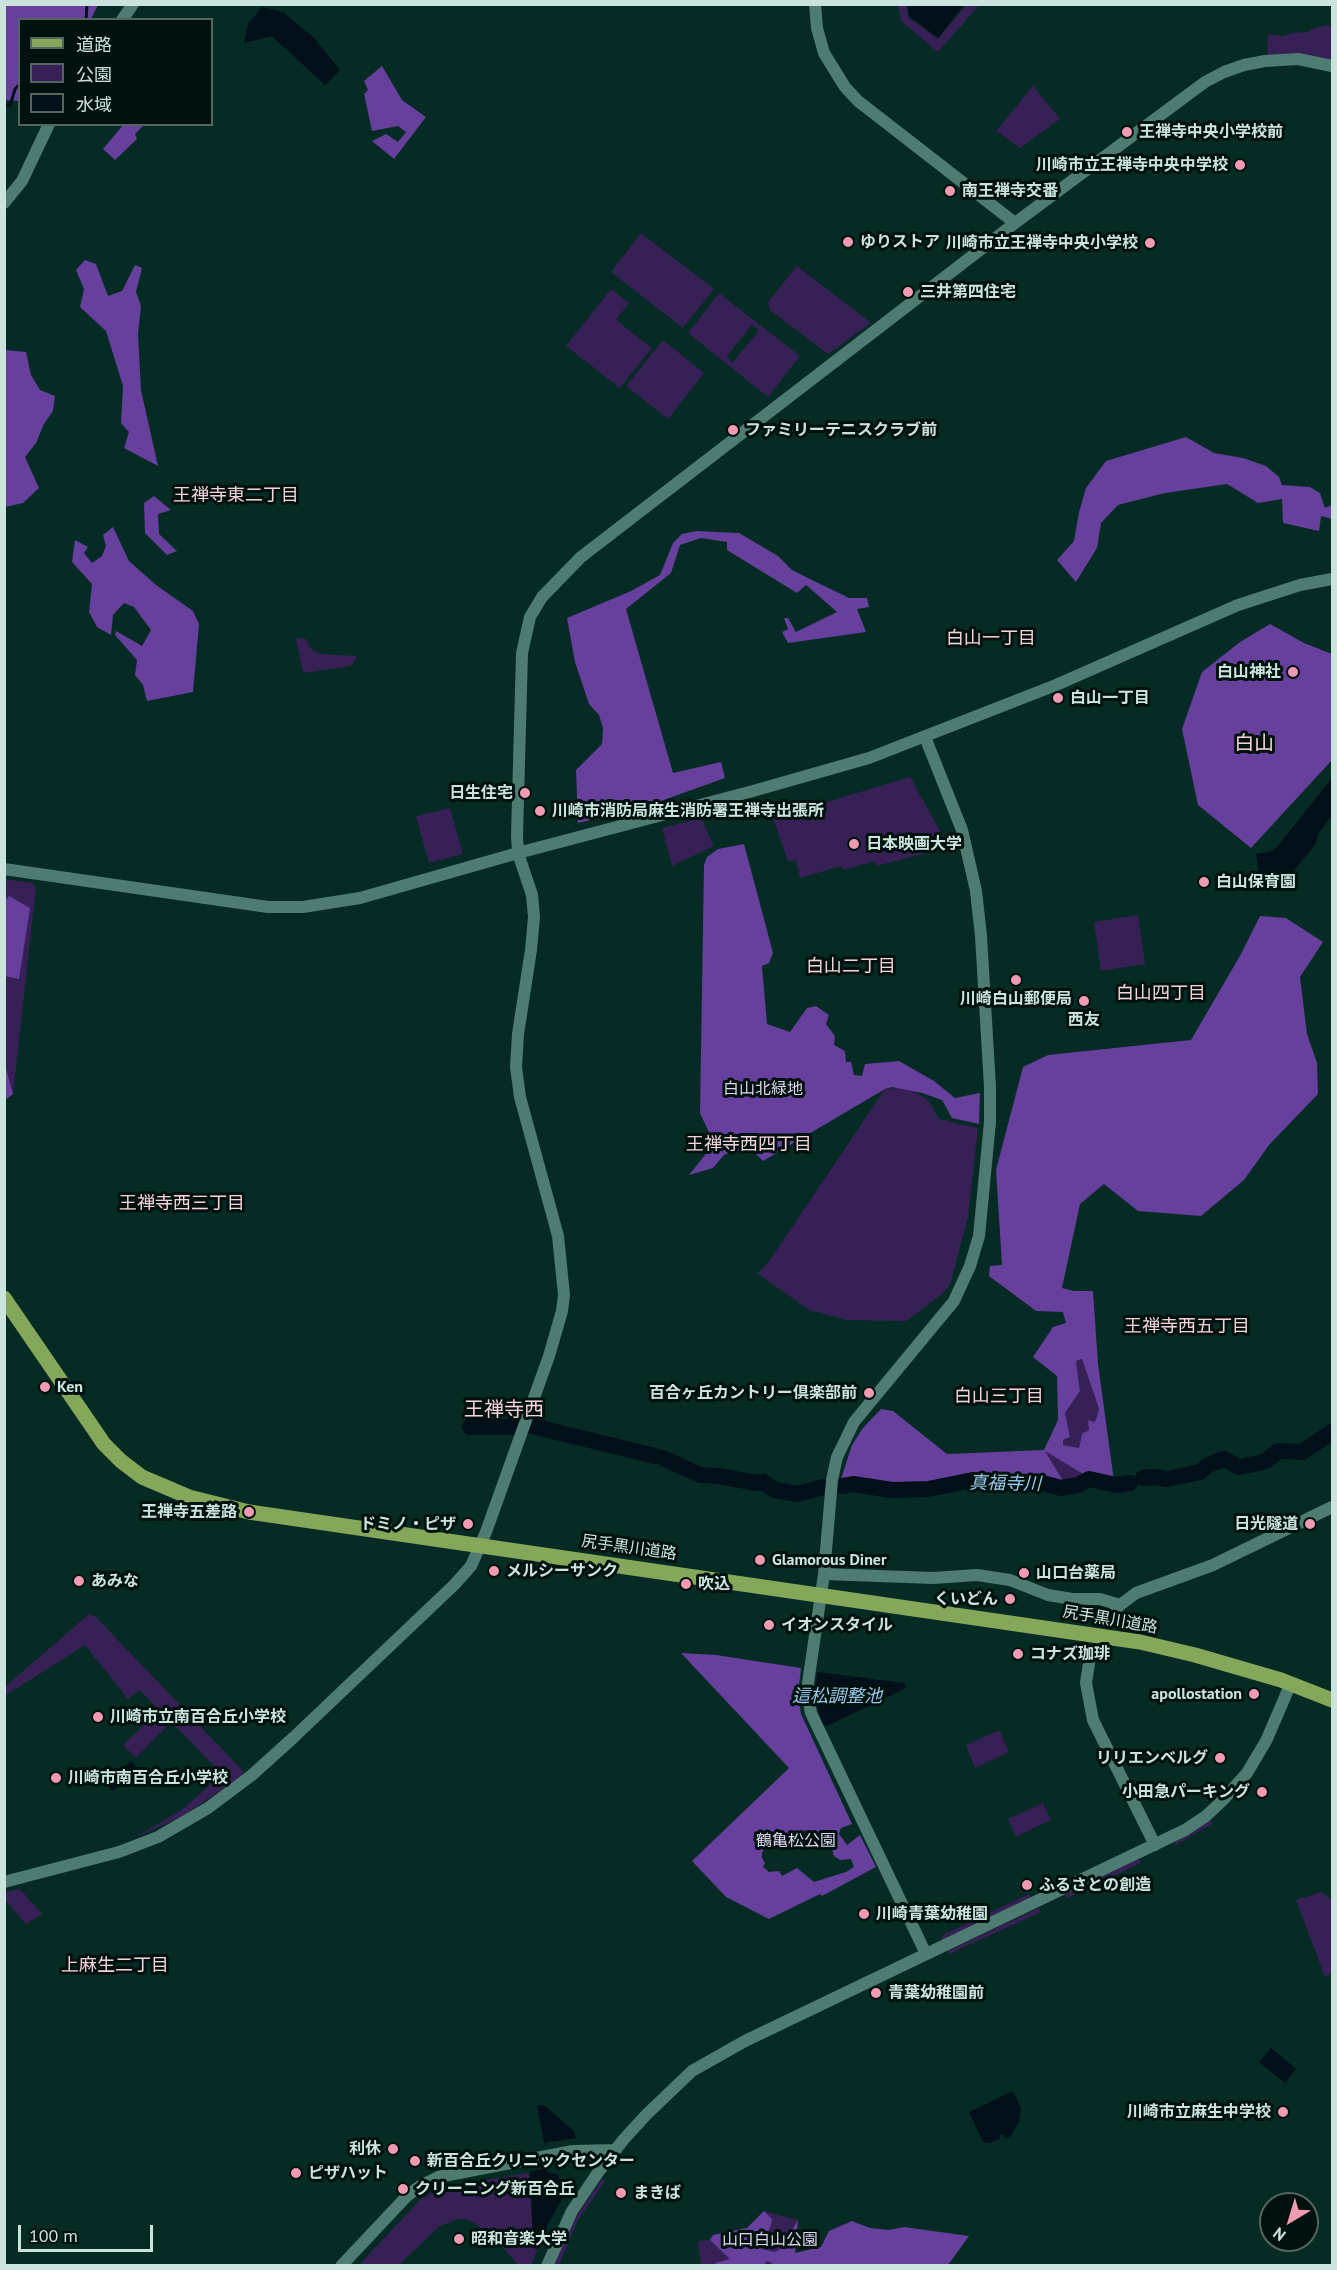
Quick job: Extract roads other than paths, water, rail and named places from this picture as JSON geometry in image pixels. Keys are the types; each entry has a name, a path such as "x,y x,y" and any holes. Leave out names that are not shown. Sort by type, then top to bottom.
{"main road":[{"name":"尻手黒川道路","path":"4,1298 104,1444 121,1461 150,1482 215,1505 1140,1642 1195,1655 1291,1683 1332,1700"}],"street":[{"path":"123,18 133,4"},
{"path":"814,4 824,53 845,87 858,101 1015,223"},
{"path":"4,1882 119,1852 158,1837 208,1808 252,1775 287,1744 454,1585 471,1566 480,1545 549,1356 562,1311 564,1295 558,1236 520,1097 516,1067 518,1034 534,917 532,895 518,853 517,836 522,653 530,616 542,597 580,557 1015,223 1188,94 1224,72 1244,65 1281,59 1298,59 1332,66"},
{"path":"4,203 21,181 48,126"},
{"path":"4,869 268,907 303,907 360,898 869,758 1063,682 1238,605 1300,585 1332,579"},
{"path":"925,737 962,830 976,891 980,925 990,1110 979,1236 970,1266 954,1301 861,1414 846,1437 837,1457 833,1473 824,1574 808,1683 811,1713 926,1954"},
{"path":"1106,1621 1120,1605 1136,1593 1213,1565 1332,1506"},
{"path":"824,1574 933,1578 977,1575 1010,1580 1048,1595 1072,1599 1100,1599 1120,1605"},
{"path":"1091,1650 1086,1683 1093,1720 1155,1845"},
{"path":"548,2265 572,2211 615,2150 668,2093 706,2062 748,2039 1155,1845 1206,1816 1247,1773 1266,1741 1291,1683"},
{"path":"341,2265 407,2196 438,2177 573,2151 615,2150"}],"water":[{"path":"907,4 964,5 938,38 909,16"},
{"path":"262,7 283,12 314,38 340,70 325,85 272,36 244,43 248,24"},
{"path":"1332,778 1332,815 1318,834 1316,844 1285,881 1285,888 1261,889 1256,854 1269,852 1277,847"},
{"name":"這松調整池","path":"817,1672 904,1683 906,1688 827,1726 823,1725 820,1718 815,1697"},
{"path":"131,1761 138,1768 113,1791 106,1784"},
{"path":"1271,2048 1296,2069 1285,2083 1259,2062"},
{"path":"1011,2092 1014,2093 1021,2108 1019,2122 1010,2137 1005,2138 1003,2134 1000,2135 1000,2139 990,2143 983,2142 969,2112"},
{"path":"544,2105 574,2131 576,2138 544,2143 537,2106"},
{"path":"546,2169 547,2172 557,2174 567,2191 537,2249 533,2247 530,2171"}],"waterway":[{"path":"86,18 87,4"},
{"path":"4,105 10,106 18,86"},
{"name":"真福寺川","path":"532,1426 655,1456"},
{"name":"真福寺川","path":"470,1427 517,1427"},
{"name":"真福寺川","path":"1143,1478 1167,1479 1200,1472 1208,1465 1224,1459 1239,1467 1260,1463 1278,1451 1302,1452 1332,1432"},
{"name":"真福寺川","path":"663,1458 700,1475 763,1482 775,1490 798,1494 823,1487"},
{"name":"真福寺川","path":"842,1486 853,1484 892,1490 928,1489 973,1480 992,1484 1039,1482 1061,1488 1078,1485 1089,1479 1116,1485 1130,1483"}],"place":[{"name":"王禅寺中央小学校前","path":"1127,132"},
{"name":"川崎市立王禅寺中央中学校","path":"1240,165"},
{"name":"南王禅寺交番","path":"950,191"},
{"name":"ゆりストア","path":"848,242"},
{"name":"川崎市立王禅寺中央小学校","path":"1150,243"},
{"name":"三井第四住宅","path":"908,292"},
{"name":"ファミリーテニスクラブ前","path":"733,430"},
{"name":"白山神社","path":"1293,672"},
{"name":"白山一丁目","path":"1058,698"},
{"name":"日生住宅","path":"525,793"},
{"name":"川崎市消防局麻生消防署王禅寺出張所","path":"540,811"},
{"name":"日本映画大学","path":"854,844"},
{"name":"白山保育園","path":"1204,882"},
{"name":"川崎白山郵便局","path":"1016,980"},
{"name":"西友","path":"1084,1001"},
{"name":"Ken","path":"45,1387"},
{"name":"百合ヶ丘カントリー倶楽部前","path":"869,1393"},
{"name":"王禅寺五差路","path":"249,1512"},
{"name":"ドミノ・ピザ","path":"468,1524"},
{"name":"日光隧道","path":"1310,1524"},
{"name":"Glamorous Diner","path":"760,1560"},
{"name":"メルシーサンク","path":"494,1571"},
{"name":"山口台薬局","path":"1024,1573"},
{"name":"あみな","path":"79,1581"},
{"name":"吹込","path":"686,1584"},
{"name":"くいどん","path":"1010,1599"},
{"name":"イオンスタイル","path":"769,1625"},
{"name":"コナズ珈琲","path":"1018,1654"},
{"name":"apollostation","path":"1254,1694"},
{"name":"川崎市立南百合丘小学校","path":"98,1717"},
{"name":"リリエンベルグ","path":"1220,1758"},
{"name":"川崎市南百合丘小学校","path":"56,1778"},
{"name":"小田急パーキング","path":"1262,1792"},
{"name":"ふるさとの創造","path":"1027,1885"},
{"name":"川崎青葉幼稚園","path":"864,1914"},
{"name":"青葉幼稚園前","path":"876,1993"},
{"name":"川崎市立麻生中学校","path":"1283,2112"},
{"name":"利休","path":"393,2149"},
{"name":"新百合丘クリニックセンター","path":"415,2161"},
{"name":"ピザハット","path":"296,2173"},
{"name":"クリーニング新百合丘","path":"403,2189"},
{"name":"まきば","path":"621,2193"},
{"name":"昭和音楽大学","path":"459,2239"}],"district":[{"name":"王禅寺東二丁目","path":"236,496"},
{"name":"白山一丁目","path":"991,639"},
{"name":"白山","path":"1254,744"},
{"name":"白山二丁目","path":"851,967"},
{"name":"白山四丁目","path":"1161,994"},
{"name":"王禅寺西四丁目","path":"749,1145"},
{"name":"王禅寺西三丁目","path":"182,1204"},
{"name":"王禅寺西五丁目","path":"1187,1327"},
{"name":"白山三丁目","path":"999,1397"},
{"name":"王禅寺西","path":"504,1410"},
{"name":"上麻生二丁目","path":"115,1966"}],"park label":[{"name":"白山北緑地","path":"763,1089"},
{"name":"鶴亀松公園","path":"796,1841"},
{"name":"山口白山公園","path":"770,2240"}]}
